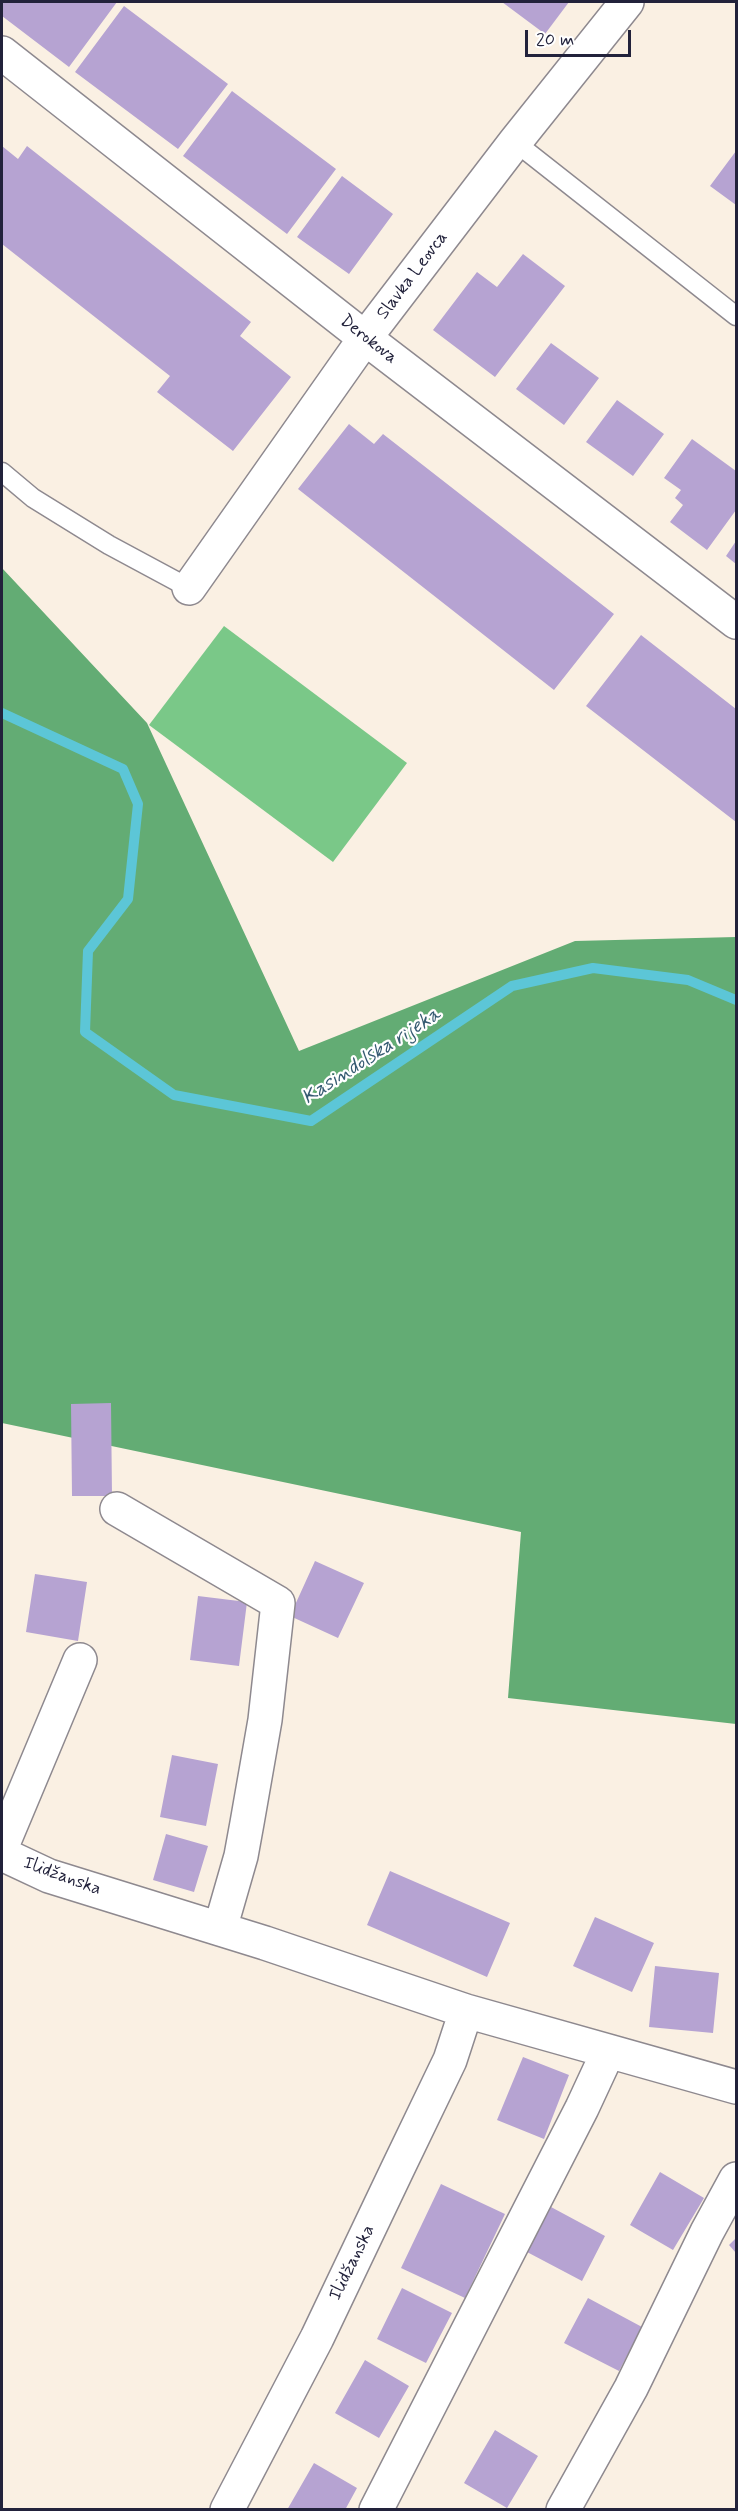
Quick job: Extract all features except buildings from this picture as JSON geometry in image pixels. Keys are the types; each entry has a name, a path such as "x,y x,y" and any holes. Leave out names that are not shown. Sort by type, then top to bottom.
{"street":[{"name":"Slavka Leovca","path":"189,588 365,338 515,142 627,2"},
{"name":"Derokova","path":"2,53 365,338 736,622"},
{"path":"117,1509 278,1603 265,1720 247,1823 241,1856 220,1929"},
{"path":"2,1846 80,1660"},
{"name":"Ilidžanska","path":"2,1854 49,1876 220,1929 465,2011 736,2087"},
{"name":"Ilidžanska","path":"226,2510 316,2338 408,2149 450,2060 465,2011"},
{"path":"376,2510 582,2108 608,2052"},
{"path":"563,2510 631,2388 707,2232 736,2179"}],"lane":[{"path":"515,142 736,316"},
{"path":"2,472 33,498 109,545 189,588"}],"green space":[{"path":"2,568 147,723 299,1051 575,941 736,937 736,1724 508,1698 521,1532 2,1423"},
{"path":"224,626 407,763 333,862 149,725"}],"waterway":[{"name":"Kasindolska rijeka","path":"2,713 123,769 138,804 128,899 88,951 85,1032 174,1095 311,1121 512,986 593,968 688,980 736,1000"}]}
